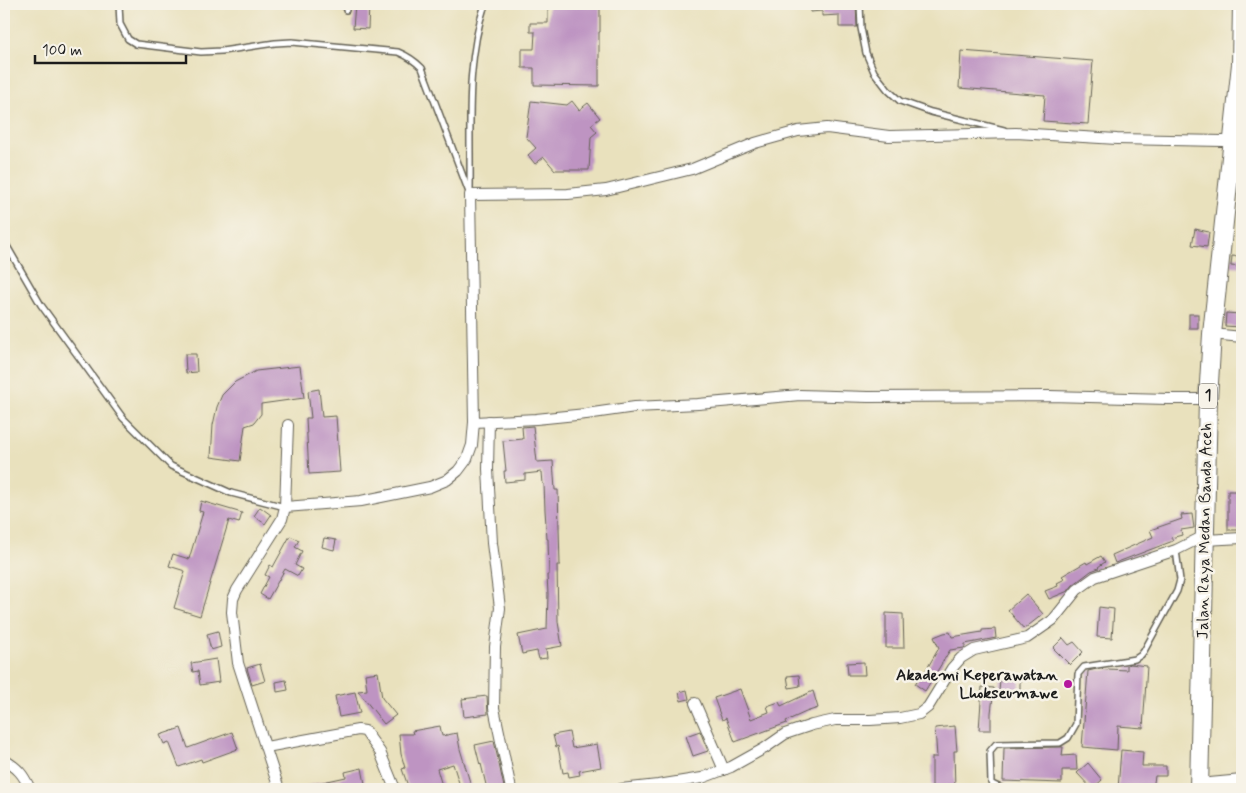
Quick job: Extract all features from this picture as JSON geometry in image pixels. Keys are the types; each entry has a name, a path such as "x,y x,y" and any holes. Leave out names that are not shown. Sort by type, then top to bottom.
{"highway":[{"name":"Jalan Raya Medan Banda Aceh","path":"1199,786 1208,399 1212,334 1237,137 1242,64 1242,4"}],"street":[{"path":"285,506 361,501 430,488 447,480 458,471 466,459 472,444 474,422 470,195 568,194 606,190 692,169 756,143 798,131 828,128 889,136 1016,133 1116,139 1223,141 1237,137"},
{"path":"1212,334 1242,338"},
{"path":"474,422 536,419 635,407 698,404 800,395 1208,399"},
{"path":"489,421 488,470 492,543 500,608 495,647 494,708 511,789"},
{"path":"280,789 238,664 232,612 233,599 237,590 282,519 285,506 288,425"},
{"path":"621,789 702,778 732,767 785,734 812,725 835,720 900,718 919,714 928,707 952,668 961,658 974,650 1027,638 1053,620 1078,590 1095,577 1176,550 1205,538 1242,538"},
{"path":"695,703 724,770"},
{"path":"266,747 358,730 365,731 380,752 395,789"},
{"path":"4,760 19,770 30,789"},
{"path":"1199,786 1242,780"}],"lane":[{"path":"119,4 120,24 128,39 136,44 147,46 201,52 292,42 398,52 408,56 422,68 470,195"},
{"path":"346,4 346,10"},
{"path":"470,195 471,144 469,110 473,60 481,18 486,4"},
{"path":"860,4 861,28 866,53 874,72 888,90 900,101 931,112 1016,133"},
{"path":"4,242 41,305 123,418 171,466 231,493 285,506"},
{"path":"1003,789 991,783 990,751 996,744 1060,743 1068,738 1076,724 1078,674 1081,670 1084,667 1135,659 1144,651 1177,590 1180,580 1176,550"}],"building":[{"path":"355,4 369,4 368,29 353,28"},
{"path":"548,4 600,4 599,86 534,85 534,68 522,68 522,49 534,49 535,32 530,32 530,23 548,23"},
{"path":"810,4 856,4 857,27 839,27 839,15 822,16 822,11 810,12"},
{"path":"961,51 1093,61 1088,124 1043,121 1045,95 959,88"},
{"path":"531,101 567,105 572,101 579,110 588,103 600,118 591,125 597,132 591,137 589,170 555,170 544,157 535,164 528,155 536,148 526,137"},
{"path":"1195,229 1209,232 1207,247 1192,245"},
{"path":"1232,256 1242,257 1242,267 1231,266"},
{"path":"1226,313 1240,314 1239,327 1225,326"},
{"path":"1189,314 1198,314 1198,328 1189,328"},
{"path":"185,354 196,354 197,372 186,373"},
{"path":"300,366 304,398 261,404 261,414 254,423 245,426 240,461 211,457 213,425 222,395 235,382 256,371"},
{"path":"319,389 322,417 336,416 340,472 309,474 306,418 311,418 308,391"},
{"path":"533,426 537,462 553,461 555,490 558,490 560,565 557,565 558,622 562,646 546,649 547,658 539,659 537,651 522,654 518,635 547,629 547,575 549,575 544,484 542,472 525,474 525,480 505,482 504,471 506,471 503,441 523,439 522,427"},
{"path":"1228,491 1242,491 1242,530 1228,530"},
{"path":"201,501 242,513 239,523 229,520 200,616 174,608 185,571 169,566 173,554 189,559 203,512 199,511"},
{"path":"260,507 271,515 265,524 254,516"},
{"path":"1192,514 1194,528 1181,530 1182,535 1171,538 1173,541 1115,563 1112,555 1153,537 1150,530 1182,519 1181,515"},
{"path":"290,536 299,540 295,547 302,551 295,565 302,569 298,576 285,569 268,599 260,594 269,577 265,575 270,565 273,567"},
{"path":"324,538 336,540 334,550 322,547"},
{"path":"1101,556 1105,562 1099,568 1091,571 1068,591 1049,599 1045,591 1058,586 1057,583 1065,579 1062,576 1086,562 1087,564"},
{"path":"1026,594 1043,614 1024,629 1008,610"},
{"path":"1099,607 1114,609 1112,638 1097,637"},
{"path":"886,613 903,614 904,648 886,648"},
{"path":"995,629 996,638 965,644 964,648 950,650 925,691 915,684 920,676 922,677 939,648 934,637 950,632 952,637"},
{"path":"218,631 221,647 211,650 207,634"},
{"path":"1063,638 1069,645 1074,642 1083,652 1070,665 1053,648"},
{"path":"216,659 219,682 200,685 198,671 193,672 191,663"},
{"path":"864,662 865,675 848,675 847,663"},
{"path":"260,664 265,681 252,685 247,668"},
{"path":"1127,665 1147,666 1143,728 1118,726 1117,750 1082,747 1088,671 1097,669 1127,670"},
{"path":"378,672 382,698 396,715 384,724 358,691 367,690 365,674"},
{"path":"799,675 800,686 789,688 787,676"},
{"path":"1000,678 1020,679 1020,693 999,692"},
{"path":"286,680 288,690 277,692 276,682"},
{"path":"982,687 994,688 991,730 979,730"},
{"path":"740,689 751,719 769,712 767,706 779,702 781,706 813,691 818,708 786,721 787,723 735,742 726,718 722,720 714,698"},
{"path":"687,690 689,699 681,701 679,692"},
{"path":"355,692 360,713 339,717 335,696"},
{"path":"487,696 488,714 464,717 462,699"},
{"path":"440,726 442,736 457,733 472,789 461,789 453,764 437,769 443,789 409,789 402,769 405,768 401,754 399,734 413,734 412,731"},
{"path":"955,726 957,751 954,751 955,789 932,789 932,757 937,757 935,728"},
{"path":"181,728 188,748 232,732 238,749 202,762 201,759 179,767 169,742 164,744 160,735"},
{"path":"700,731 708,751 693,756 686,736"},
{"path":"569,732 572,748 597,744 601,767 579,771 580,775 569,777 568,772 563,773 558,746 556,747 553,735"},
{"path":"494,741 504,787 487,789 475,745"},
{"path":"1063,747 1062,756 1076,755 1077,770 1062,770 1062,783 1003,781 1004,748"},
{"path":"1121,750 1143,752 1142,766 1166,766 1166,776 1155,776 1153,789 1118,789"},
{"path":"1088,763 1102,780 1092,789 1077,773"},
{"path":"362,768 366,789 305,789 305,786 346,777 345,772"}],"place":[{"name":"Akademi Keperawatan Lhokseumawe","path":"1068,684"}]}
